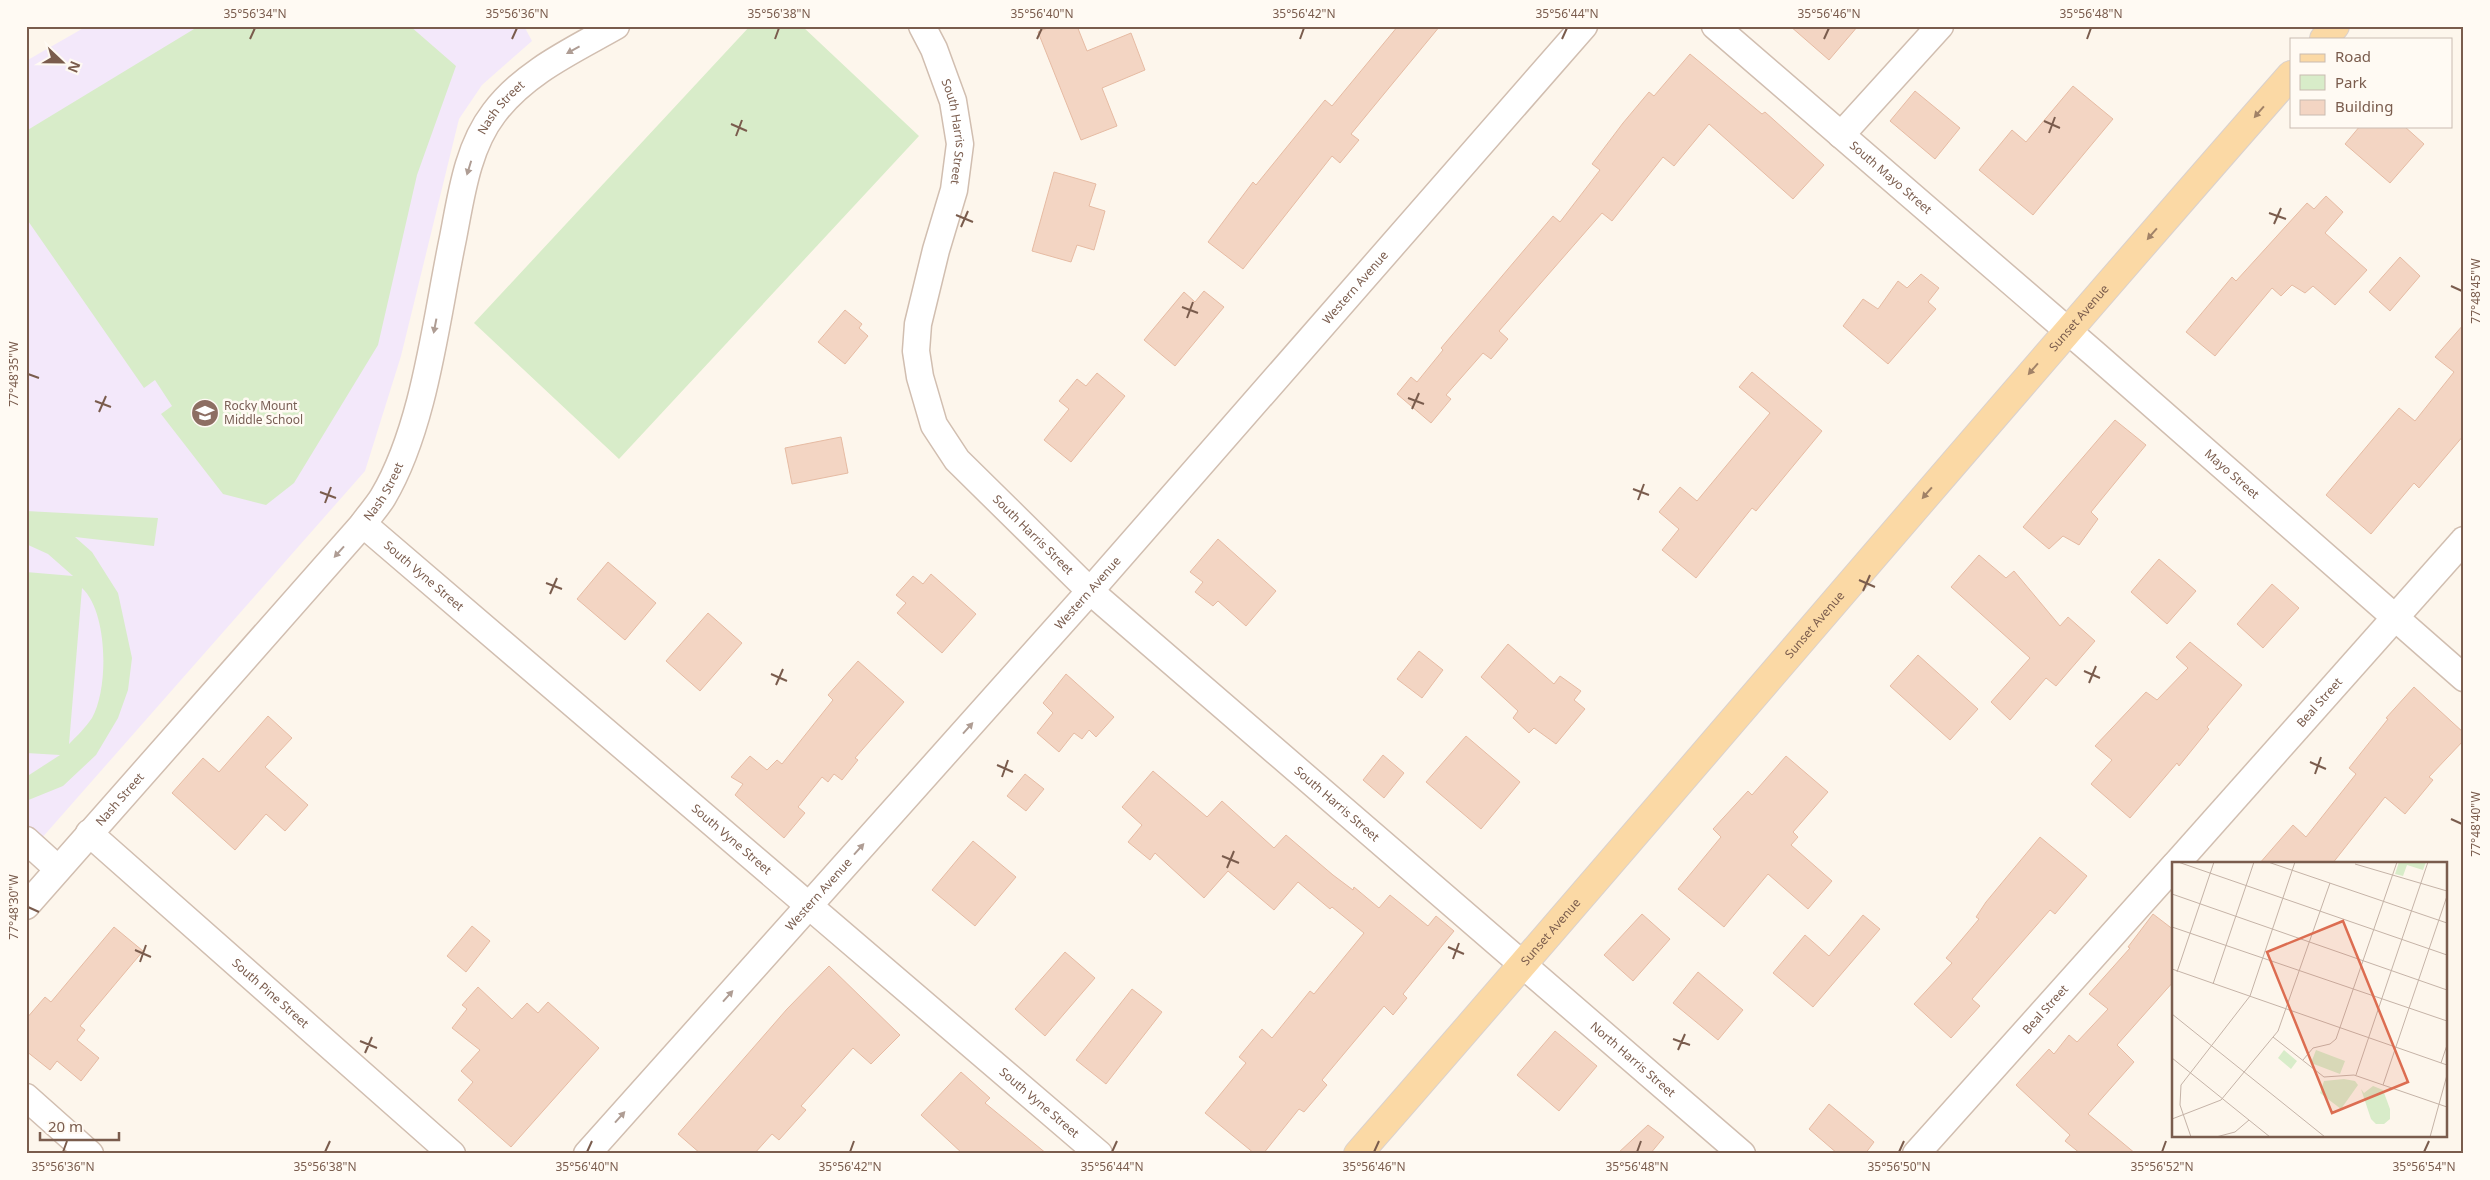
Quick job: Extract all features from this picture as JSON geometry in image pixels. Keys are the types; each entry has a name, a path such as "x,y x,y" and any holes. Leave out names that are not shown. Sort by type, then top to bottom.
{"main road":[{"path":"2325,38 2335,26"},
{"name":"Sunset Avenue","path":"1358,1154 1524,964 2067,330 2290,76"}],"street":[{"name":"Nash Street","path":"26,906 363,524 383,497 403,455 418,407 461,197 479,138 493,114 512,93 539,70 616,26"},
{"name":"South Harris Street","path":"922,26 934,49 952,101 960,144 954,190 936,250 918,324 916,351 920,377 934,425 956,460 1090,591 1524,964"},
{"name":"Western Avenue","path":"587,1154 1090,591 1584,26"},
{"name":"South Mayo Street","path":"1715,26 2067,330"},
{"path":"1841,136 1940,26"},
{"name":"Mayo Street","path":"2067,330 2464,678"},
{"name":"South Vyne Street","path":"363,524 1099,1154"},
{"name":"Beal Street","path":"2178,862 2396,619 2464,540"},
{"name":"South Pine Street","path":"89,834 452,1154"},
{"path":"26,840 58,869"},
{"name":"Beal Street","path":"1916,1154 2172,868"},
{"name":"North Harris Street","path":"1524,964 1742,1154"},
{"path":"26,1097 90,1154"}],"shaded area":[{"name":"Rocky Mount Middle School","path":"87,26 524,26 532,41 482,85 459,119 401,356 365,471 26,856 26,61"}],"green space":[{"path":"199,26 410,26 456,66 417,175 378,345 294,483 266,505 223,494 161,414 172,406 155,380 144,388 26,218 26,131"},
{"path":"750,26 802,26 919,136 619,459 474,323"},
{"path":"26,511 158,518 154,546 75,537 92,552 118,593 132,658 128,690 118,718 96,755 63,786 26,801 26,777 60,755 26,753 26,572 73,576 48,554 26,544","holes":["82,588 91,599 101,632 103,651 101,688 98,705 92,718 69,744"]}],"building":[{"path":"1052,26 1077,26 1087,51 1131,33 1145,70 1102,88 1117,126 1081,140 1038,32"},
{"path":"1398,26 1440,26 1351,134 1359,140 1340,163 1332,156 1243,269 1208,242 1253,182 1256,185 1325,100 1332,106"},
{"path":"1790,26 1858,26 1829,60"},
{"path":"1690,54 1762,114 1765,112 1824,165 1793,199 1709,124 1674,166 1663,157 1612,221 1602,213 1499,331 1508,339 1491,359 1483,353 1446,395 1451,399 1431,423 1397,394 1411,377 1417,382 1443,350 1441,348 1553,216 1560,222 1600,170 1592,164 1623,123 1649,92 1654,96"},
{"path":"2073,86 2113,119 2033,215 1979,170 2012,130 2026,142"},
{"path":"1915,91 1960,128 1935,159 1890,121"},
{"path":"2358,128 2406,128 2424,144 2390,183 2345,144"},
{"path":"1054,172 1096,184 1089,206 1105,211 1094,250 1077,245 1071,262 1032,251"},
{"path":"2326,196 2343,212 2325,233 2367,270 2335,305 2313,286 2305,293 2292,285 2281,296 2272,288 2215,356 2186,332 2232,277 2236,281 2307,203 2314,209"},
{"path":"2400,257 2420,276 2390,311 2369,292"},
{"path":"1921,274 1939,288 1928,302 1936,309 1888,364 1843,326 1863,299 1878,309 1898,281 1907,288"},
{"path":"1204,291 1224,307 1175,366 1144,340 1184,292 1195,302"},
{"path":"845,310 862,324 859,328 868,336 845,364 818,342"},
{"path":"2464,324 2464,435 2419,488 2414,483 2371,534 2326,495 2399,408 2415,421 2454,372 2435,357"},
{"path":"1752,372 1822,431 1756,511 1752,508 1696,578 1662,550 1679,529 1659,512 1680,487 1697,501 1770,413 1739,387"},
{"path":"1097,373 1125,396 1071,462 1044,440 1069,409 1059,401 1077,379 1086,386"},
{"path":"2115,420 2146,445 2091,512 2098,519 2079,545 2063,536 2049,549 2023,527"},
{"path":"841,437 848,473 792,484 785,448"},
{"path":"1218,539 1276,591 1246,626 1218,601 1213,606 1195,592 1203,582 1190,572"},
{"path":"1979,555 2006,578 2014,571 2060,626 2068,617 2095,641 2056,686 2046,678 2010,720 1991,702 2030,658 1951,587"},
{"path":"2159,559 2196,591 2167,624 2131,592"},
{"path":"608,562 656,603 625,640 577,599"},
{"path":"931,574 976,614 942,653 897,613 906,603 896,595 913,576 923,584"},
{"path":"2272,584 2299,608 2263,648 2237,624"},
{"path":"708,613 742,643 700,691 666,661"},
{"path":"2190,642 2242,685 2207,727 2209,729 2179,766 2177,763 2130,818 2091,784 2112,760 2095,746 2146,692 2157,700 2188,668 2176,657"},
{"path":"1508,644 1554,684 1560,676 1581,691 1574,700 1585,709 1556,744 1534,728 1529,733 1513,718 1518,711 1481,677"},
{"path":"1419,651 1443,670 1422,698 1397,679"},
{"path":"1918,655 1978,709 1950,740 1890,686"},
{"path":"858,661 904,702 855,758 858,760 842,780 834,774 828,782 822,777 798,807 805,813 784,838 735,795 743,784 731,777 750,756 767,770 777,760 782,764 833,700 828,695"},
{"path":"1066,674 1114,717 1096,737 1089,730 1082,739 1074,733 1059,752 1037,733 1053,713 1043,703"},
{"path":"2414,687 2464,733 2464,740 2429,777 2433,780 2405,814 2385,797 2334,862 2261,862 2293,825 2306,837 2356,774 2349,768 2388,719 2386,718"},
{"path":"268,716 292,738 265,767 308,805 285,831 266,814 235,850 172,793 203,758 219,772"},
{"path":"1466,736 1520,782 1481,829 1426,782"},
{"path":"1383,755 1404,773 1384,798 1363,780"},
{"path":"1786,756 1828,792 1793,832 1798,837 1791,845 1832,881 1808,909 1768,874 1724,927 1678,889 1721,837 1713,829 1748,791 1752,795"},
{"path":"1153,771 1207,817 1222,801 1274,848 1286,835 1333,875 1353,890 1354,887 1379,908 1390,895 1428,926 1436,916 1454,931 1403,994 1407,998 1393,1015 1384,1006 1322,1080 1327,1085 1304,1112 1299,1109 1263,1154 1255,1154 1205,1113 1246,1063 1239,1057 1262,1029 1272,1038 1310,991 1314,994 1364,933 1332,907 1330,909 1298,882 1274,910 1228,871 1204,898 1155,853 1150,860 1128,842 1142,825 1122,807"},
{"path":"1025,774 1044,789 1026,811 1007,796"},
{"path":"2040,837 2087,876 2055,914 2050,910 1972,999 1980,1006 1951,1038 1914,1004 1952,963 1946,958 1979,919 1976,917 1986,902"},
{"path":"973,841 1016,877 975,926 932,890"},
{"path":"1642,914 1670,939 1633,981 1604,955"},
{"path":"2153,914 2172,928 2172,983 2117,1045 2134,1062 2088,1114 2136,1154 2081,1154 2065,1141 2070,1135 2016,1085 2049,1049 2054,1054 2069,1035 2077,1042 2108,1009 2089,994 2130,948 2128,947"},
{"path":"1863,915 1880,929 1813,1007 1773,973 1805,935 1829,956"},
{"path":"472,926 490,941 466,972 447,956"},
{"path":"114,927 143,951 80,1026 85,1030 77,1040 99,1058 81,1081 57,1061 50,1070 26,1051 26,1019 45,997 51,1002"},
{"path":"1065,952 1095,978 1045,1036 1015,1009"},
{"path":"829,966 900,1035 871,1064 853,1048 801,1106 806,1110 779,1140 772,1134 754,1154 701,1154 678,1134 787,1009"},
{"path":"1698,972 1743,1010 1718,1040 1673,1003"},
{"path":"478,987 512,1019 527,1003 538,1013 548,1002 599,1048 511,1147 458,1100 473,1082 461,1071 480,1050 452,1028 467,1009 462,1005"},
{"path":"1132,989 1162,1012 1106,1084 1076,1060"},
{"path":"1555,1031 1597,1066 1559,1111 1517,1075"},
{"path":"961,1072 990,1098 985,1103 1047,1154 963,1154 921,1115"},
{"path":"1829,1104 1874,1142 1865,1154 1838,1154 1809,1129"},
{"path":"1648,1125 1664,1137 1650,1154 1617,1154"}],"place":[{"name":"Rocky Mount Middle School","path":"205,413"}]}
